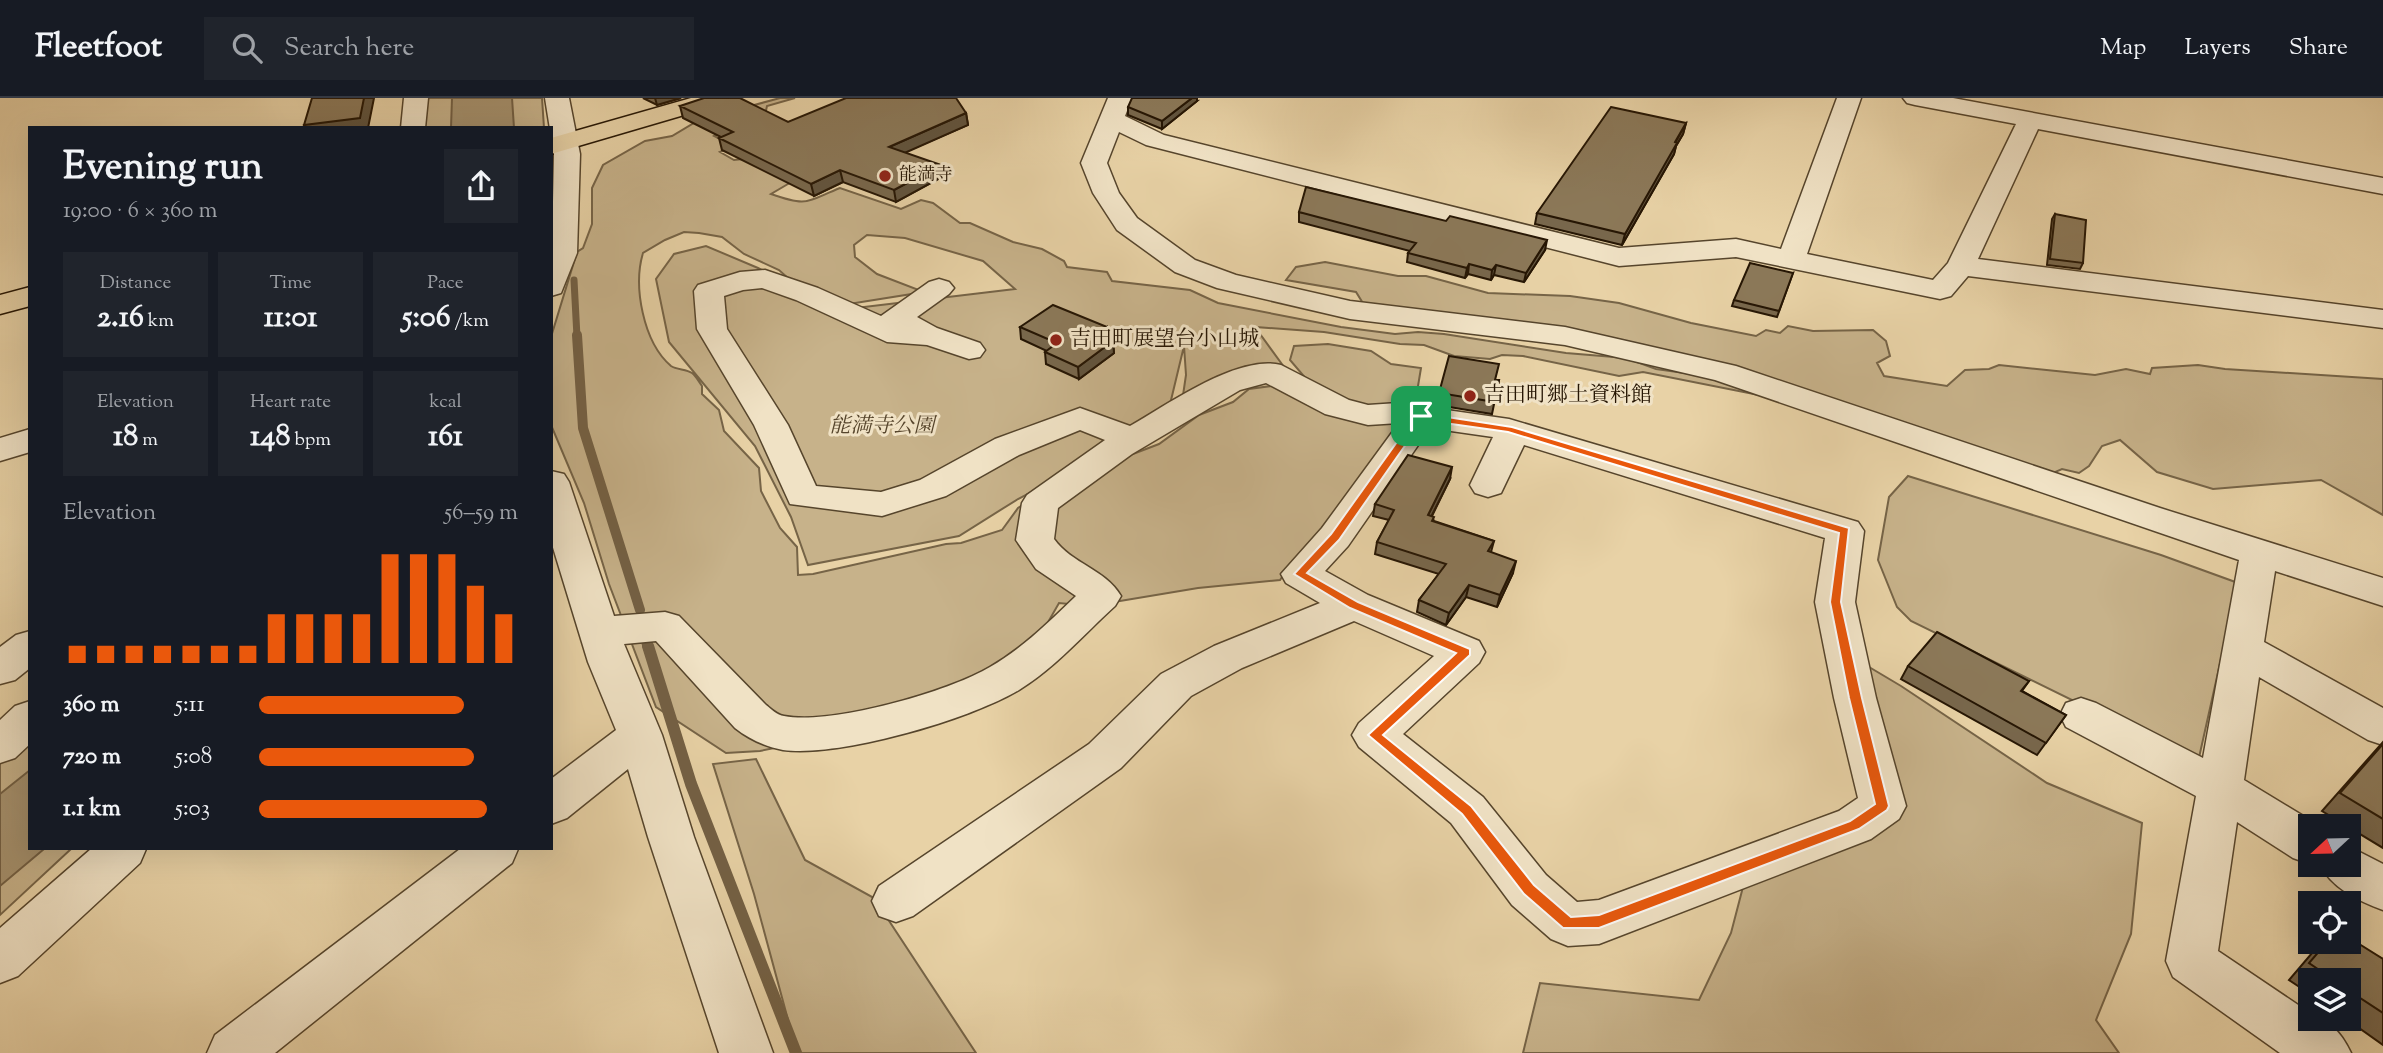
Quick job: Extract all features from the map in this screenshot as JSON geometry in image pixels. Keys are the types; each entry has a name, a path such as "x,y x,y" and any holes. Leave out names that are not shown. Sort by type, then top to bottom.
{"main road":[{"path":"558,145 717,98"},
{"path":"0,305 28,297"}],"street":[{"path":"413,126 415,98"},
{"path":"553,281 563,253 567,154 558,145 557,98"},
{"path":"1791,260 1849,98"},
{"path":"1915,98 2383,186"},
{"path":"2030,120 1961,266 1940,290 1736,248 1619,257 1155,140 1115,109 1094,163 1106,193 1127,224 1185,266 1217,278 1350,310 1565,336 1725,373 2259,553 2383,592"},
{"path":"1961,266 2383,319"},
{"path":"930,336 898,335 765,278 740,281 709,292 712,329 771,425 803,496 882,504 933,488 1007,447 1080,418 1132,439"},
{"path":"939,288 895,318 930,336 969,350"},
{"path":"601,632 665,626 678,636 732,699 767,729 804,736 873,723 979,692 1032,660 1101,596 1093,588 1049,561 1035,541 1040,503 1132,439 1228,383 1270,372 1337,407 1368,415 1398,413 1421,416 1513,431 1845,531 1835,602 1855,698 1883,806 1855,825 1599,922 1569,924 1529,890 1467,810 1374,735 1465,652 1354,605 1300,574 1335,537 1421,416"},
{"path":"1488,485 1513,431"},
{"path":"0,450 28,441"},
{"path":"553,488 618,686 640,736 671,837 746,1052"},
{"path":"2259,553 2191,961 2324,1053"},
{"path":"896,901 1105,756 1176,685 1228,657 1354,605"},
{"path":"0,669 28,648"},
{"path":"2243,649 2383,728"},
{"path":"2081,715 2220,788 2298,837"},
{"path":"0,746 28,720"},
{"path":"553,803 640,736"},
{"path":"0,960 122,850"},
{"path":"234,1053 494,850"},
{"path":"2361,875 2383,889"}],"green space":[{"path":"419,98 542,98 544,126 419,126"},
{"name":"能満寺公園","path":"780,98 795,98 767,106 765,115 730,126 714,136 734,146 720,152 734,160 743,159 805,174 771,194 792,201 806,201 840,188 901,209 921,200 933,203 960,223 970,223 1013,242 1042,249 1064,261 1067,267 1107,272 1112,281 1190,290 1218,303 1341,327 1395,334 1444,334 1566,353 1626,358 1656,369 1713,377 1779,399 1643,372 1619,376 1523,356 1502,355 1490,359 1454,356 1424,345 1400,344 1324,332 1255,327 1284,367 1182,402 1186,375 1184,346 1166,421 1018,499 959,536 808,565 791,517 755,446 669,342 656,279 674,254 706,246 758,268 839,310 1015,289 983,261 905,238 867,235 854,245 855,257 877,274 924,292 849,304 798,287 779,270 744,254 722,237 684,232 643,253 639,281 647,328 661,356 671,366 695,376 702,386 702,394 719,410 724,431 759,468 761,491 780,528 797,547 798,575 961,543 1002,530 1018,508 1036,496 1113,458 1159,444 1199,415 1233,402 1249,389 1308,381 1290,360 1294,346 1328,344 1371,351 1391,364 1421,368 1418,386 1406,404 1423,420 1294,560 1280,580 1198,588 1090,606 1059,603 1039,638 994,672 789,745 760,751 726,753 656,707 609,584 584,503 553,430 553,330 577,252 583,248 592,224 592,188 603,165 645,141 672,136 699,120"},
{"path":"1325,262 1398,276 1426,276 1488,293 1570,296 1619,303 1691,323 1756,336 1766,330 1780,333 1788,326 1813,331 1873,330 1886,341 1890,356 1877,363 1884,376 1947,386 1965,370 1989,369 1999,365 2095,375 2126,369 2150,374 2152,368 2198,365 2383,379 2383,515 2321,480 2213,489 2157,472 2120,440 2102,446 2089,466 2079,473 2062,469 2044,477 1687,362 1366,308 1356,292 1286,280 1296,267"},
{"path":"1908,476 2161,555 2238,583 2198,762 1911,621 1897,607 1878,560 1889,497"},
{"path":"1859,661 2047,783 2142,823 2131,934 2096,1020 2119,1053 1523,1053 1540,983 1699,1000 1731,933 1743,887 1892,814"},
{"path":"28,703 28,850 70,850 0,915 0,729"},
{"path":"756,759 805,860 874,898 976,1053 797,1053 754,894 713,764"}],"shaded area":[{"path":"452,98 512,98 514,126 451,126"},
{"path":"28,772 28,850 43,850 0,886 0,794"}],"building":[{"path":"312,98 364,98 360,118 304,125"},
{"path":"704,98 740,98 788,122 846,98 956,98 966,113 889,147 941,165 894,190 840,170 811,184 719,138 733,132 680,106"},
{"path":"1132,98 1192,98 1162,121 1128,107"},
{"path":"1611,107 1686,123 1625,234 1537,213"},
{"path":"1306,187 1446,221 1450,216 1547,240 1526,273 1496,265 1492,270 1469,264 1467,268 1408,253 1416,243 1299,212"},
{"path":"2055,214 2086,220 2083,263 2050,259"},
{"path":"1750,263 1793,273 1779,311 1734,300"},
{"path":"1053,305 1107,327 1097,334 1113,341 1078,367 1045,352 1057,343 1020,327"},
{"path":"1449,356 1499,364 1495,380 1499,380 1495,402 1439,393"},
{"path":"1408,455 1452,467 1428,515 1434,517 1432,521 1494,541 1488,551 1516,561 1500,595 1469,585 1449,613 1419,600 1446,564 1377,542 1394,510 1375,504"},
{"path":"1937,632 2029,681 2021,691 2066,715 2046,743 1908,666"},
{"path":"2383,744 2383,819 2340,793"},
{"path":"2361,945 2383,959 2383,1013 2361,999 2361,968 2316,968 2309,963 2317,954 2361,954"}],"waterway":[{"path":"574,280 577,337"},
{"path":"577,335 583,428 640,610"},
{"path":"645,638 648,648"},
{"path":"648,646 691,784 796,1053"}],"place":[{"name":"能満寺","path":"885,176"},
{"name":"吉田町展望台小山城","path":"1056,340"},
{"name":"吉田町郷土資料館","path":"1470,396"}],"route":[{"path":"1421,416 1509,429 1845,531 1835,602 1855,698 1883,806 1855,825 1599,922 1569,924 1529,890 1467,810 1374,735 1465,652 1354,605 1300,574 1335,537 1421,416"}]}
